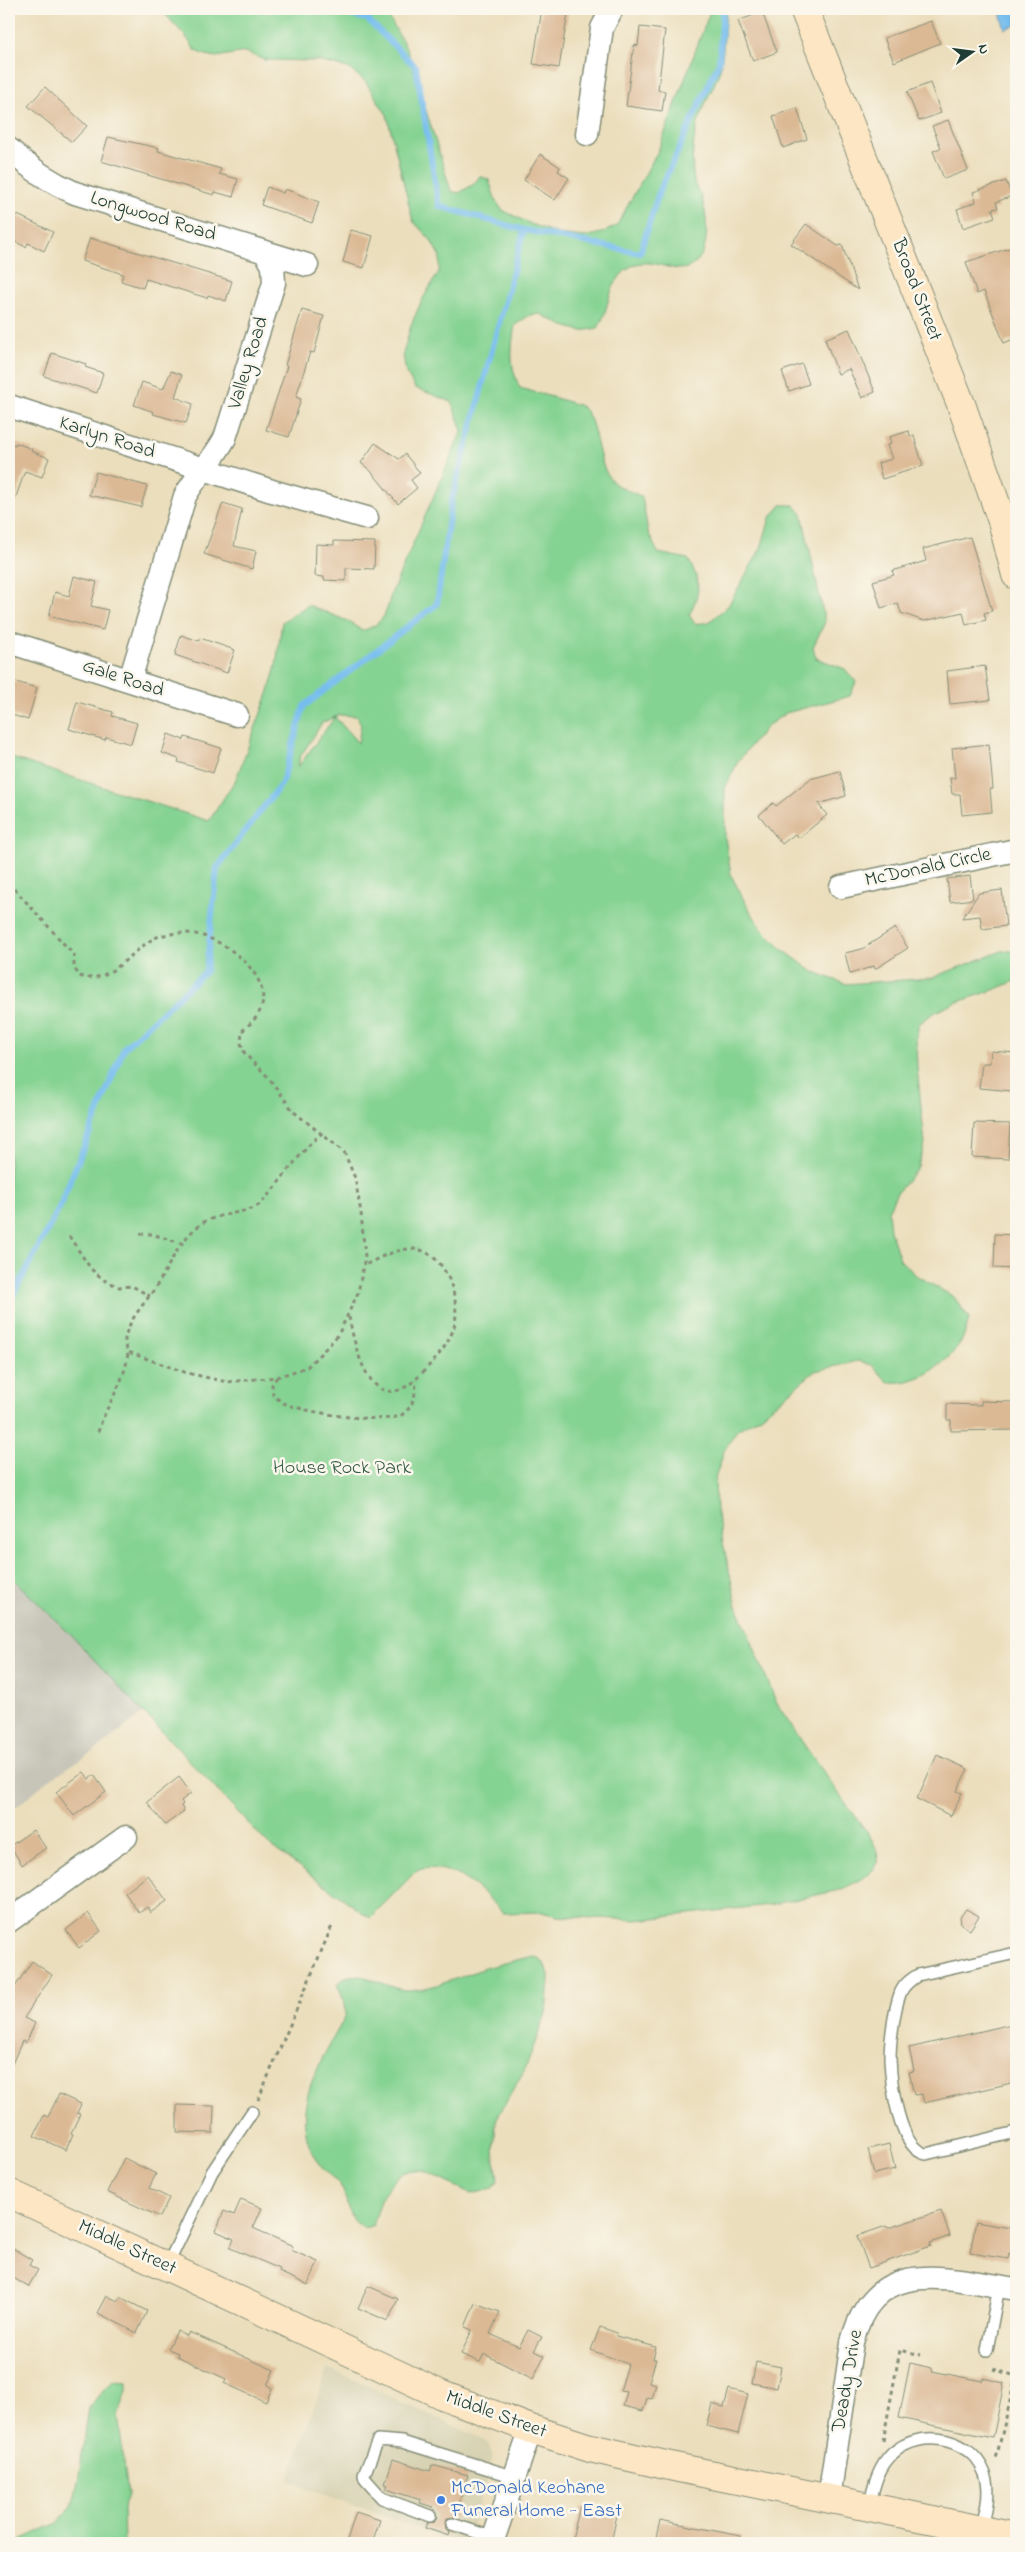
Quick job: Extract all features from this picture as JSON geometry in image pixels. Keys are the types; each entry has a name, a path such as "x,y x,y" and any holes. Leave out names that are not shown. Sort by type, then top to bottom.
{"main road":[{"name":"Broad Street","path":"804,9 961,404 1000,513 1016,575"},
{"name":"Middle Street","path":"9,2193 442,2396 531,2429 590,2448 1016,2537"}],"street":[{"path":"587,134 602,28 612,9"},
{"name":"Longwood Road","path":"9,149 32,169 54,184 75,193 307,265"},
{"name":"Valley Road","path":"130,680 185,496 194,480 205,469 225,438 274,283 273,266 266,253"},
{"name":"Karlyn Road","path":"9,406 205,469"},
{"path":"205,469 367,518"},
{"name":"Gale Road","path":"9,642 237,716"},
{"name":"McDonald Circle","path":"840,887 1016,850"},
{"path":"9,1921 126,1838"},
{"name":"Deady Drive","path":"829,2498 852,2342 857,2322 867,2304 882,2290 915,2279 953,2277 1008,2288"},
{"path":"493,2541 531,2429"}],"lane":[{"path":"1016,1953 918,1975 911,1979 900,1995 890,2059 903,2130 914,2149 920,2153 926,2154 1016,2132"},
{"path":"168,2266 212,2172 252,2112"},
{"path":"987,2350 1008,2288"},
{"path":"869,2506 877,2476 886,2460 904,2445 918,2439 934,2438 953,2442 972,2456 985,2474 988,2493 981,2530"},
{"path":"430,2516 382,2498 365,2479 364,2475 378,2440 402,2442 515,2477"},
{"path":"452,2524 493,2541"}],"path":[{"path":"9,882 74,955 74,966 79,976 88,979 105,974 158,937 185,932 218,941 243,958 262,990 262,1005 255,1020 242,1031 241,1043 245,1054 268,1077 294,1112 344,1152 355,1178 364,1248 358,1293 349,1317 338,1335 307,1368 277,1377 227,1382 187,1373 128,1352"},
{"path":"98,1432 103,1415 127,1367 128,1352 124,1343 126,1332 150,1296 180,1243 202,1223 216,1216 257,1206 294,1164 304,1149 322,1133"},
{"path":"140,1234 152,1234 180,1243"},
{"path":"69,1236 91,1269 104,1280 120,1287 132,1286 150,1296"},
{"path":"349,1317 354,1344 364,1370 377,1388 390,1393 403,1389 416,1380 446,1347 454,1326 455,1304 451,1284 442,1266 432,1256 420,1250 389,1254 363,1266"},
{"path":"277,1377 272,1384 273,1395 285,1404 318,1413 360,1418 402,1416 412,1405 416,1393 416,1380"},
{"path":"252,2112 275,2065 332,1926"},
{"path":"877,2476 900,2350 921,2355"},
{"path":"988,2493 1016,2376 993,2369"}],"shaded area":[{"path":"9,1575 70,1634 144,1712 97,1749 48,1780 9,1813"},
{"path":"328,2368 485,2440 489,2445 492,2461 467,2543 456,2543 288,2481"}],"green space":[{"name":"House Rock Park","path":"156,9 384,9 407,49 451,191 459,193 474,184 480,176 489,180 496,201 502,210 558,234 585,237 605,232 617,225 658,151 711,9 727,9 720,69 698,123 694,141 694,181 701,196 706,216 706,240 702,254 689,267 680,269 650,263 639,263 629,268 614,285 598,328 581,331 564,326 540,314 530,315 515,325 512,357 516,380 520,388 582,407 591,422 603,465 608,475 617,485 642,497 648,532 658,553 688,559 695,574 698,587 696,600 689,615 695,624 709,622 728,606 761,548 770,518 781,505 794,505 802,514 825,622 813,647 816,658 845,669 856,682 850,696 786,713 767,726 738,761 725,788 725,838 731,875 747,906 762,929 782,949 812,971 845,984 931,978 1002,951 1016,951 1016,980 991,991 954,1003 930,1015 919,1024 916,1039 917,1068 925,1144 917,1169 896,1194 888,1211 890,1230 900,1260 917,1276 954,1297 969,1318 962,1340 939,1366 920,1377 910,1380 888,1382 872,1365 858,1361 815,1371 761,1416 737,1430 724,1451 715,1479 716,1510 736,1603 777,1704 871,1838 878,1852 877,1862 873,1870 862,1879 840,1890 769,1905 636,1920 557,1916 542,1912 503,1913 486,1895 465,1880 454,1874 430,1868 417,1870 370,1918 268,1844 70,1634 9,1575 9,757 209,821 236,779 268,694 276,666 282,622 308,605 350,622 362,631 380,621 462,431 452,402 415,388 406,373 403,354 411,325 422,300 439,272 440,257 430,239 413,221 387,115 365,81 348,68 317,61 265,60 245,52 216,57 202,54 195,50 167,16","holes":["339,715 357,716 361,725 358,743 335,717 298,767 300,757 322,723"]},
{"path":"530,1957 539,1958 544,1963 549,1979 546,2013 526,2067 496,2120 494,2151 498,2181 493,2189 472,2194 422,2170 411,2170 400,2174 383,2194 373,2225 365,2228 358,2224 348,2210 341,2187 322,2168 316,2159 308,2140 305,2122 306,2103 311,2085 327,2049 346,2015 345,2003 337,1984 344,1978 361,1976 399,1989 419,1989 489,1967"},
{"path":"114,2381 127,2382 127,2391 118,2415 128,2494 123,2509 124,2543 14,2543 57,2523 72,2507 78,2482 89,2408 102,2391"}],"water":[{"path":"999,9 1016,9 1016,25 1005,29"}],"building":[{"path":"542,9 568,13 559,68 533,64"},
{"path":"762,12 777,52 753,61 738,21"},
{"path":"931,21 940,43 894,62 884,38"},
{"path":"640,27 665,30 658,90 665,91 662,111 626,106 634,45 638,46"},
{"path":"930,83 941,113 919,121 907,92"},
{"path":"45,87 87,126 72,142 28,106"},
{"path":"797,108 807,139 783,148 773,116"},
{"path":"948,120 968,170 944,179 933,151 941,148 932,126"},
{"path":"108,137 159,148 158,151 221,169 219,174 238,179 233,197 215,192 214,195 101,161"},
{"path":"540,154 560,167 558,171 569,178 555,200 524,180"},
{"path":"1006,181 1012,196 996,202 998,208 992,209 995,217 963,228 957,209 976,202 973,192"},
{"path":"267,187 283,193 285,189 319,202 312,223 261,205"},
{"path":"9,211 53,232 44,251 28,243 26,247 9,239"},
{"path":"806,224 838,246 842,245 858,290 791,244"},
{"path":"351,230 373,236 364,268 343,262"},
{"path":"90,238 232,281 226,301 208,295 207,298 146,279 143,288 121,281 123,274 82,261"},
{"path":"1016,246 1016,338 1004,343 984,291 977,294 966,262"},
{"path":"302,310 324,316 314,353 310,352 296,397 301,399 289,437 266,430 287,366 285,365"},
{"path":"849,329 875,392 862,398 849,369 838,374 825,339"},
{"path":"52,353 86,364 85,367 103,373 97,393 44,376"},
{"path":"802,364 809,384 789,391 782,371"},
{"path":"171,371 182,375 175,397 193,404 186,423 153,414 154,412 134,405 142,382 163,389"},
{"path":"909,431 910,436 914,436 923,466 882,479 878,463 892,459 887,445 891,444 889,437"},
{"path":"9,443 15,445 16,443 32,449 31,451 49,458 42,477 25,471 11,511 9,511"},
{"path":"375,443 399,459 405,454 420,473 411,480 417,488 398,504 370,470 361,463"},
{"path":"96,472 147,486 141,507 89,495"},
{"path":"223,503 242,509 234,546 256,551 252,569 204,554"},
{"path":"970,537 992,611 984,613 986,620 966,625 963,612 924,621 901,613 898,603 881,608 873,581 894,575 892,571 926,561 923,549"},
{"path":"334,541 375,542 374,569 346,568 346,581 324,580 324,577 315,576 316,544 334,545"},
{"path":"74,576 97,582 91,606 108,610 103,630 49,616 55,592 69,596"},
{"path":"181,635 199,641 200,638 235,650 227,673 175,655"},
{"path":"985,666 990,700 950,704 947,671"},
{"path":"9,680 37,688 28,720 9,714"},
{"path":"77,702 113,712 112,716 137,723 131,744 106,737 105,740 69,729"},
{"path":"168,734 184,740 185,737 221,748 213,773 178,762 179,759 162,753"},
{"path":"989,744 993,789 990,789 992,812 962,815 960,794 952,794 950,778 955,778 952,748"},
{"path":"840,771 846,796 818,804 827,815 799,838 795,834 782,844 759,815 773,803 776,806 810,779"},
{"path":"970,876 973,899 950,902 947,879"},
{"path":"1002,890 1006,926 982,929 980,916 962,918 979,893"},
{"path":"895,928 908,948 875,969 874,966 850,974 845,953 862,949"},
{"path":"991,1051 1016,1053 1013,1091 979,1088 982,1063 990,1063"},
{"path":"974,1123 1010,1124 1008,1159 972,1157"},
{"path":"995,1234 1016,1235 1016,1269 994,1268"},
{"path":"981,1401 1015,1402 1014,1430 951,1431 951,1420 947,1420 947,1404 981,1405"},
{"path":"937,1755 968,1769 957,1791 962,1793 951,1816 917,1799"},
{"path":"84,1772 89,1779 94,1775 106,1792 74,1816 56,1792"},
{"path":"179,1777 191,1793 181,1801 184,1811 165,1825 147,1802"},
{"path":"33,1830 46,1848 22,1865 10,1846"},
{"path":"148,1875 167,1901 150,1913 147,1907 139,1913 125,1893"},
{"path":"966,1909 979,1916 970,1930 961,1924 960,1917"},
{"path":"88,1913 101,1931 79,1948 66,1930"},
{"path":"32,1961 52,1975 24,2018 35,2023 26,2043 22,2041 9,2071 9,1996"},
{"path":"1016,2023 1016,2082 924,2103 922,2094 914,2095 909,2072 914,2071 909,2048"},
{"path":"59,2094 81,2104 77,2113 80,2114 71,2133 73,2134 66,2150 34,2136 44,2115 48,2117"},
{"path":"177,2105 214,2106 213,2133 177,2132"},
{"path":"889,2144 895,2169 874,2174 868,2149"},
{"path":"124,2158 156,2174 149,2188 169,2198 160,2217 107,2192"},
{"path":"241,2199 262,2208 253,2228 293,2246 291,2250 318,2262 308,2285 279,2272 280,2269 230,2248 234,2239 216,2231 224,2211 234,2215"},
{"path":"941,2211 950,2236 930,2243 931,2246 869,2268 857,2236"},
{"path":"976,2222 1016,2229 1016,2254 1009,2253 1008,2259 970,2253"},
{"path":"9,2246 32,2260 29,2265 38,2270 28,2287 9,2275"},
{"path":"368,2286 398,2299 388,2321 358,2308"},
{"path":"107,2296 118,2301 120,2297 147,2311 137,2333 98,2313"},
{"path":"475,2303 500,2312 490,2334 519,2347 528,2330 542,2337 534,2351 544,2356 533,2379 484,2354 480,2362 461,2354 472,2330 465,2327"},
{"path":"600,2327 617,2333 616,2336 656,2347 653,2359 656,2359 649,2382 656,2384 652,2399 647,2398 643,2411 623,2406 627,2392 620,2391 628,2364 591,2350"},
{"path":"177,2331 187,2336 189,2332 274,2370 267,2385 272,2388 266,2402 224,2383 226,2379 177,2356 178,2353 168,2349"},
{"path":"756,2362 781,2367 777,2388 752,2383"},
{"path":"910,2363 932,2368 932,2371 982,2381 983,2378 1004,2383 993,2438 899,2418"},
{"path":"729,2389 748,2394 738,2434 706,2426 712,2404 724,2407"},
{"name":"McDonald Keohane Funeral Home - East","path":"393,2459 430,2471 432,2465 468,2475 455,2517 447,2518 445,2522 446,2529 450,2531 449,2536 425,2528 427,2523 434,2522 437,2518 433,2507 420,2503 421,2500 386,2489 388,2485 385,2484"},
{"path":"580,2506 617,2515 611,2543 571,2543"},
{"path":"356,2512 380,2520 372,2543 346,2543"},
{"path":"660,2520 741,2536 741,2543 663,2543 664,2540 656,2538"}],"waterway":[{"path":"325,9 367,19 416,67 439,206 524,230 640,253 659,192 719,62 723,9"},
{"path":"9,1303 59,1208 124,1048 206,971 217,868 282,783 304,706 437,604 451,503 524,230"}],"place":[{"name":"McDonald Keohane Funeral Home - East","path":"441,2500"}]}
